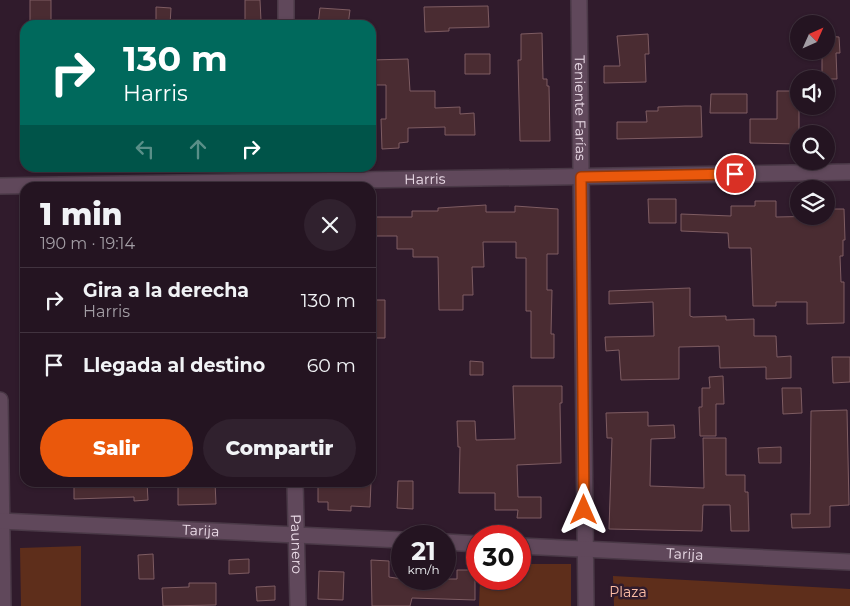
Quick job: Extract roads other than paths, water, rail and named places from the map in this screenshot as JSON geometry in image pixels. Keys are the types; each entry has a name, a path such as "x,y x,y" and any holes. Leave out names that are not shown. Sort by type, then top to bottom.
{"street":[{"path":"286,0 286,20"},
{"name":"Teniente Farías","path":"579,0 586,606"},
{"name":"Harris","path":"165,182 850,172"},
{"name":"Harris","path":"0,186 20,186"},
{"path":"0,400 3,606"},
{"name":"Paunero","path":"295,487 298,606"},
{"name":"Tarija","path":"1,521 391,539"},
{"name":"Tarija","path":"531,547 850,562"}],"park label":[{"name":"Plaza","path":"628,592"}]}
